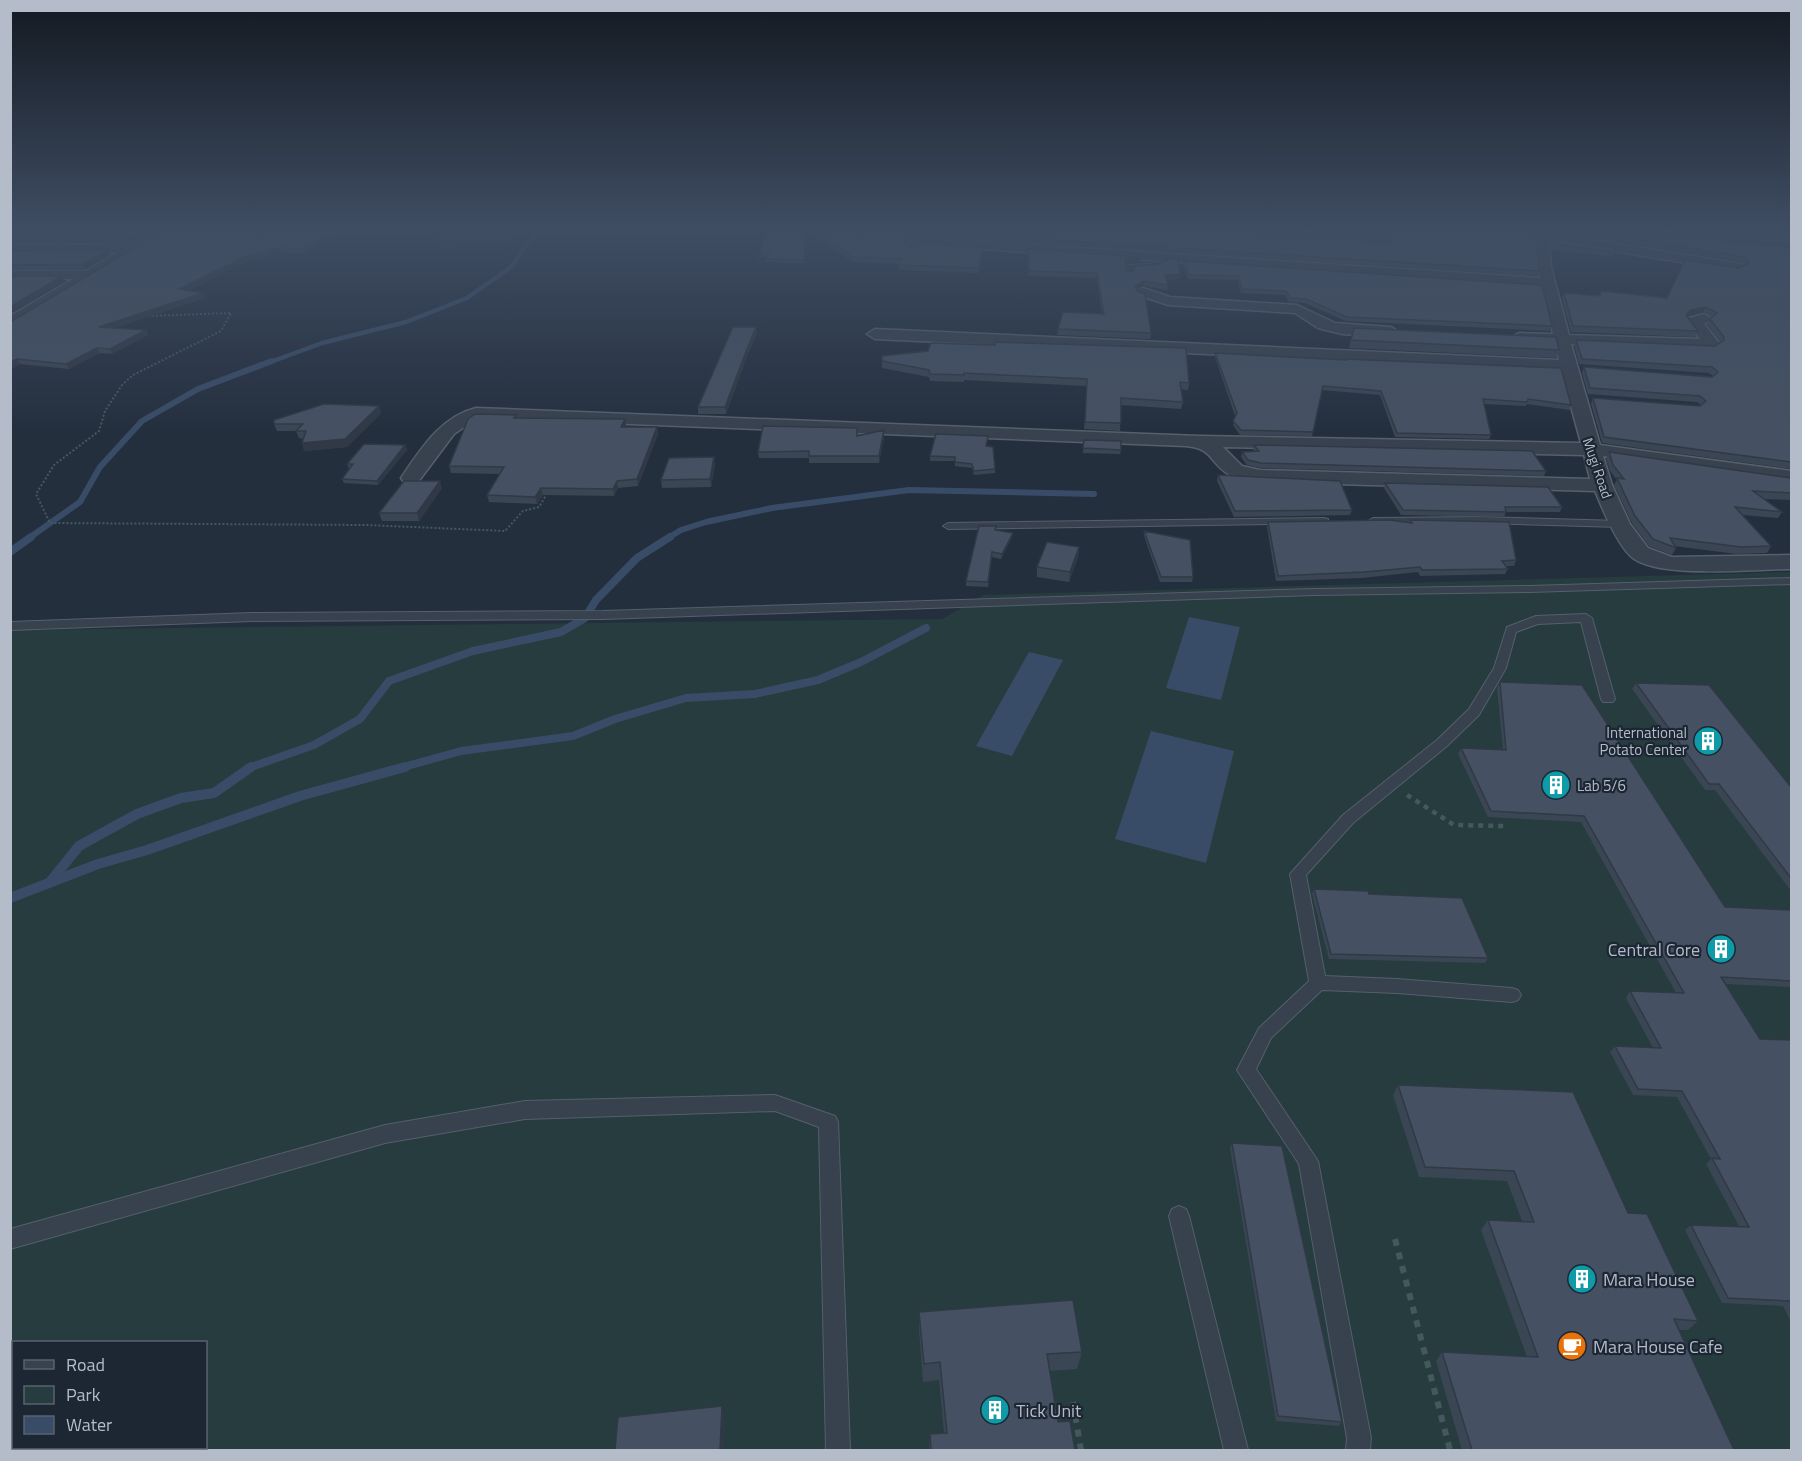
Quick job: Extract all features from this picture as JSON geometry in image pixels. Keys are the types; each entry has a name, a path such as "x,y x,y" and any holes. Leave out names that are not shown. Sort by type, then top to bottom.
{"street":[{"path":"10,323 55,296"},
{"path":"1155,296 1168,301 1298,309 1322,324 1336,328 1406,333"},
{"name":"Mugi Road","path":"1552,296 1562,339 1584,399 1591,449 1602,485 1620,524 1640,553 1653,560 1671,564 1791,562"},
{"path":"1506,337 1712,344 1694,321 1704,319"},
{"path":"875,334 1574,367"},
{"path":"411,478 453,423 467,414 476,413 1201,441 1591,449 1791,477"},
{"path":"1201,441 1218,450 1231,468 1260,476 1602,485"}],"lane":[{"path":"1360,521 1482,520 1620,524"},
{"path":"948,526 1337,521"},
{"path":"10,626 252,617 603,615 1314,592 1530,589 1791,581"},
{"path":"1318,983 1298,874 1348,819 1442,743 1474,712 1500,668 1511,630 1536,620 1586,618 1608,699"},
{"path":"1358,1450 1359,1438 1308,1161 1246,1070 1265,1033 1318,983 1418,987 1512,995"},
{"path":"10,1239 396,1132 525,1110 776,1103 828,1122 838,1450"},
{"path":"1179,1216 1236,1450"}],"path":[{"path":"139,316 231,313 220,331 187,350 133,375 122,386 105,411 99,431 54,465 36,494 50,523 366,525 386,528 505,531 518,514 528,507 539,507 550,487"},
{"path":"1392,785 1454,825 1504,826"},
{"path":"1395,1239 1450,1450"},
{"path":"1073,1402 1081,1450"}],"green space":[{"path":"1791,572 1791,1450 11,1450 10,630 942,619 984,595"}],"water":[{"path":"1189,617 1240,627 1221,700 1166,688"},
{"path":"1029,652 1063,660 1012,756 976,746"},
{"path":"1151,731 1234,751 1206,863 1115,839"}],"building":[{"path":"10,296 28,296 10,307"},
{"path":"53,296 193,296 99,327 146,330 110,349 97,348 66,364 17,359 10,362 10,322"},
{"path":"1101,296 1145,296 1151,333 1058,329 1063,312 1104,314"},
{"path":"1289,296 1545,296 1552,326 1347,317 1306,299"},
{"path":"1565,296 1667,298 1668,296 1791,296 1791,462 1604,437 1593,398 1700,406 1706,401 1700,396 1590,388 1584,367 1712,377 1718,372 1712,367 1582,359 1576,340 1715,346 1724,340 1724,337 1710,319 1717,313 1706,307 1691,310 1686,315 1698,331 1573,326"},
{"path":"733,327 756,327 725,407 698,407"},
{"path":"1354,328 1556,337 1559,350 1351,340"},
{"path":"995,342 1186,348 1189,383 1180,382 1183,402 1121,398 1121,423 1085,422 1087,379 964,373 964,375 930,374 929,370 882,361 882,356 928,351 931,343 995,345"},
{"path":"1215,353 1561,368 1571,405 1528,399 1527,402 1483,399 1491,435 1397,433 1381,391 1323,386 1313,432 1241,430 1233,421 1237,413"},
{"path":"324,404 379,406 345,439 302,443 306,431 296,431 303,424 274,424 274,420"},
{"path":"475,414 516,415 514,418 625,419 621,427 657,427 637,479 617,481 613,489 541,488 535,497 487,495 504,467 449,466 468,419"},
{"path":"763,426 857,428 857,436 884,430 879,456 809,456 809,451 758,452"},
{"path":"936,434 988,436 986,446 993,447 995,469 974,471 972,464 955,462 955,457 930,456"},
{"path":"1084,440 1121,441 1121,450 1083,448"},
{"path":"364,444 405,445 377,481 342,479 353,464 347,464"},
{"path":"1254,445 1532,451 1546,471 1261,463 1248,460 1242,452 1259,451"},
{"path":"1609,452 1791,478 1791,493 1753,491 1782,512 1735,507 1771,546 1741,547 1670,538 1676,548 1653,539 1635,516 1617,478 1624,479 1613,465"},
{"path":"714,457 710,479 661,480 669,458"},
{"path":"1218,475 1340,481 1352,510 1235,511"},
{"path":"404,481 440,481 417,513 379,513"},
{"path":"1385,483 1548,487 1562,507 1505,507 1506,512 1403,510"},
{"path":"1390,520 1412,523 1410,520 1509,522 1516,560 1502,561 1508,569 1422,570 1420,567 1278,576 1268,522"},
{"path":"979,526 996,526 995,530 1013,533 1002,554 992,552 988,582 966,581"},
{"path":"1144,531 1190,540 1193,577 1161,577"},
{"path":"1047,542 1079,547 1070,572 1037,567"},
{"path":"1500,682 1582,685 1725,907 1791,910 1791,981 1721,977 1760,1039 1791,1040 1791,1304 1790,1301 1728,1298 1691,1225 1749,1227 1712,1158 1720,1159 1682,1091 1638,1089 1615,1046 1661,1048 1630,991 1684,993 1584,816 1491,811 1461,748 1506,750"},
{"name":"International Potato Center","path":"1636,683 1709,685 1791,787 1791,878 1719,784 1709,784"},
{"path":"1314,889 1462,898 1488,958 1331,954"},
{"name":"Mara House","path":"1398,1085 1573,1092 1628,1213 1647,1214 1698,1321 1674,1319 1734,1450 1472,1450 1442,1352 1538,1357 1488,1220 1534,1222 1514,1171 1425,1167"},
{"path":"1232,1143 1282,1146 1342,1422 1278,1416"},
{"name":"Tick Unit","path":"1073,1300 1082,1352 1047,1354 1058,1422 1070,1421 1075,1450 931,1450 930,1434 947,1433 940,1362 924,1364 919,1312"},
{"path":"722,1406 720,1450 615,1450 618,1417"}],"waterway":[{"path":"268,363 322,343 406,322 470,296"},
{"path":"29,538 80,502 100,467 142,421 198,389 272,361"},
{"path":"668,538 681,530 706,522 772,508 909,490 1094,494"},
{"path":"10,552 31,537"},
{"path":"248,768 314,745 360,719 389,681 473,651 561,632 585,618 596,600 637,558 670,537"},
{"path":"400,768 461,751 573,736 615,719 686,698 755,694 818,680 861,662 926,628"},
{"path":"50,882 79,846 137,814 181,798 214,793 251,767"},
{"path":"10,898 98,864 147,850 300,796 405,767"}],"place":[{"name":"International Potato Center","path":"1708,741"},
{"name":"Lab 5/6","path":"1556,785"},
{"name":"Central Core","path":"1721,949"},
{"name":"Mara House","path":"1582,1279"},
{"name":"Mara House Cafe","path":"1572,1346"},
{"name":"Tick Unit","path":"995,1410"}]}
